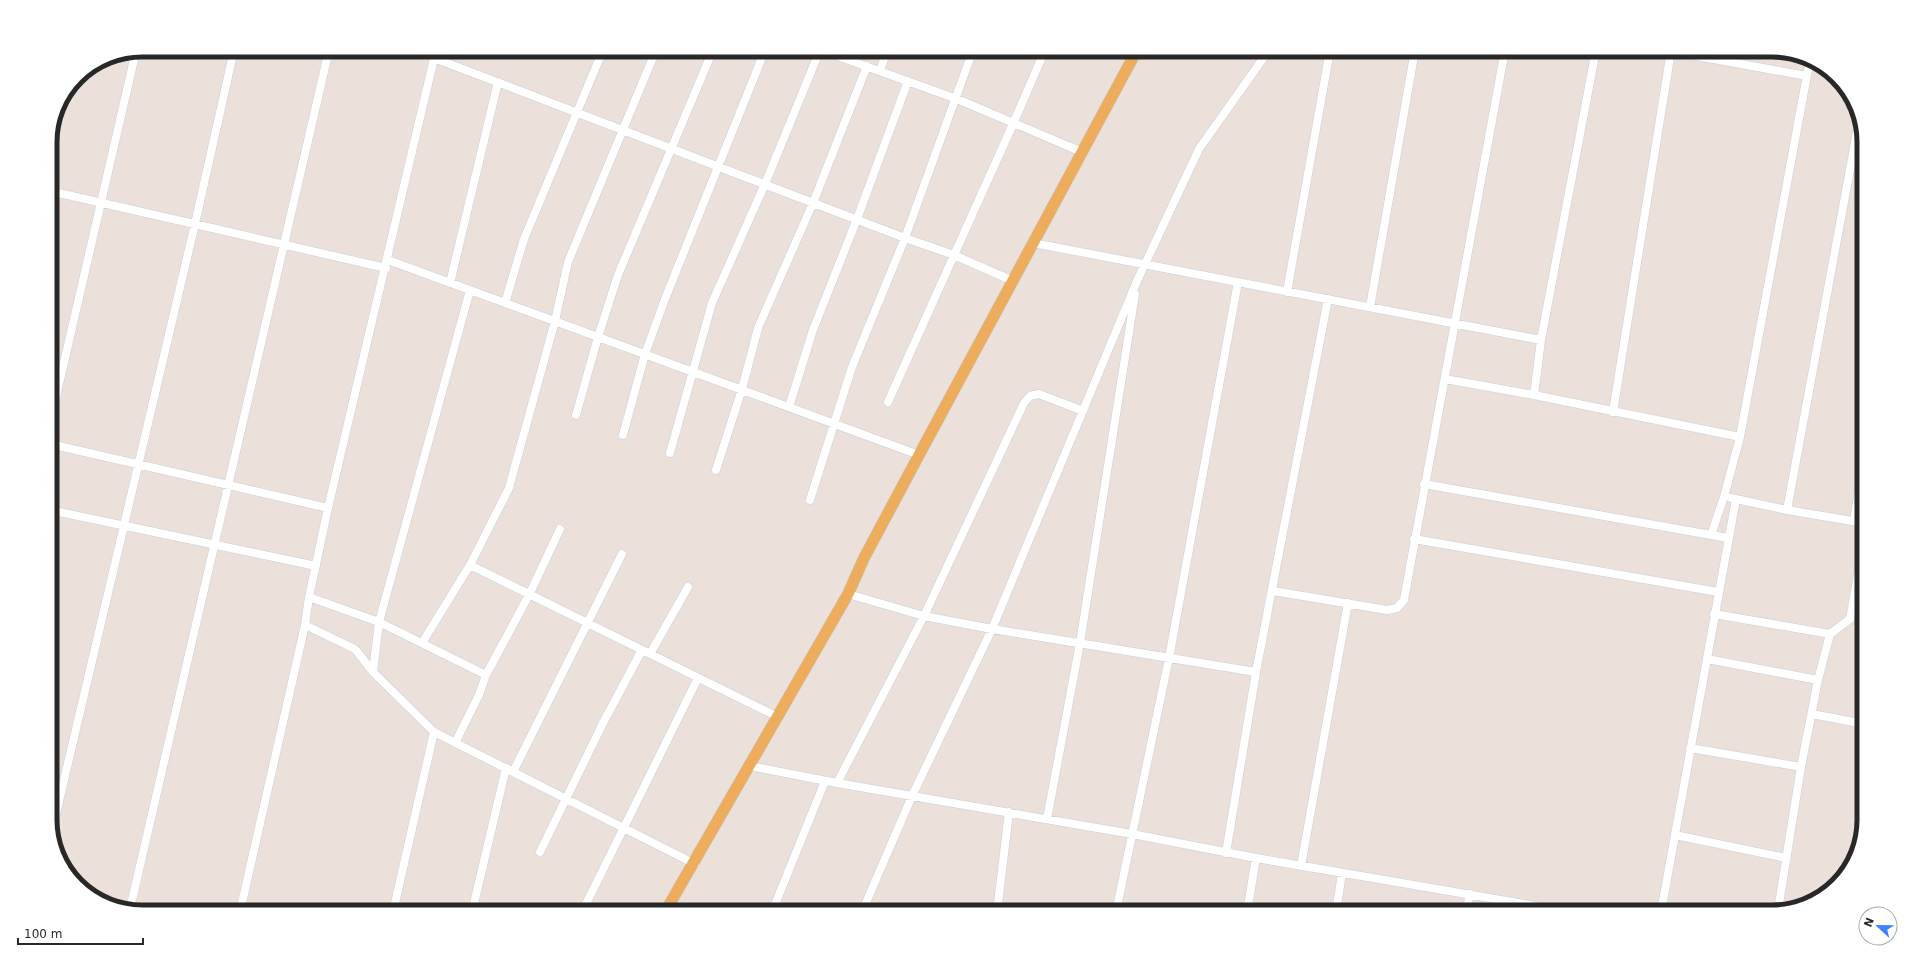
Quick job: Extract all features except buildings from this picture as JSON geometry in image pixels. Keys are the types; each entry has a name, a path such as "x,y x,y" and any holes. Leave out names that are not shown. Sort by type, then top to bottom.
{"main road":[{"path":"669,905 848,594 864,558 1133,57"}],"street":[{"path":"57,392 135,57"},
{"path":"57,809 232,57"},
{"path":"131,904 216,545 327,57"},
{"path":"242,905 305,625 309,597 328,508 387,264 434,57"},
{"path":"442,57 498,82 857,220 954,254 1013,280"},
{"path":"505,303 524,239 600,57"},
{"path":"422,643 470,565 509,488 555,321 568,262 653,57"},
{"path":"576,415 598,337 618,275 710,57"},
{"path":"623,435 645,354 665,299 762,57"},
{"path":"670,453 712,303 765,184 817,57"},
{"path":"841,57 957,98 1013,124 1082,152"},
{"path":"880,71 885,57"},
{"path":"810,500 833,423 852,367 905,238 971,57"},
{"path":"888,402 1042,57"},
{"path":"865,905 912,796 992,629 1144,264 1199,149 1264,57"},
{"path":"1287,292 1329,57"},
{"path":"1370,308 1415,57"},
{"path":"1273,591 1388,610 1397,608 1404,600 1424,484 1445,379 1504,57"},
{"path":"1534,395 1541,340 1595,57"},
{"path":"1613,412 1667,57"},
{"path":"1701,57 1807,76"},
{"path":"1711,535 1724,497 1740,437 1809,65"},
{"path":"716,470 742,389 758,328 813,203 867,66"},
{"path":"790,407 813,330 857,220 908,81"},
{"path":"450,282 498,82"},
{"path":"1787,510 1857,133"},
{"path":"57,192 285,245 387,264 450,282 919,455"},
{"path":"1033,243 1541,340"},
{"path":"1047,819 1080,644 1137,281"},
{"path":"1117,905 1169,658 1238,282"},
{"path":"372,672 380,622 470,290"},
{"path":"1226,853 1256,672 1273,591 1328,299"},
{"path":"1445,379 1534,395 1740,437"},
{"path":"837,783 924,616 1024,403 1030,396 1039,394 1083,412"},
{"path":"57,446 328,508"},
{"path":"1424,484 1728,538"},
{"path":"1724,497 1787,510 1857,522"},
{"path":"1662,905 1736,499"},
{"path":"1854,521 1857,503"},
{"path":"57,511 316,566"},
{"path":"455,743 479,695 486,675 530,594 560,529"},
{"path":"1414,539 1718,592"},
{"path":"474,905 509,770 622,554"},
{"path":"470,565 778,717"},
{"path":"1779,904 1801,767 1818,680 1830,634 1850,619 1857,580"},
{"path":"650,654 688,587"},
{"path":"848,594 924,616 992,629 1256,672"},
{"path":"309,597 380,622 486,675"},
{"path":"1301,866 1348,603"},
{"path":"1714,614 1830,634"},
{"path":"305,625 355,649 372,672 434,732 694,864"},
{"path":"540,852 642,650"},
{"path":"1707,658 1818,680"},
{"path":"586,905 698,678"},
{"path":"1812,714 1857,723"},
{"path":"395,905 434,732"},
{"path":"1690,748 1801,767"},
{"path":"750,766 825,781 1132,834 1226,853 1530,905"},
{"path":"775,905 825,781"},
{"path":"998,905 1009,812"},
{"path":"1675,835 1786,858"},
{"path":"1248,905 1256,858"},
{"path":"1337,905 1342,873"},
{"path":"1468,905 1470,894"}]}
